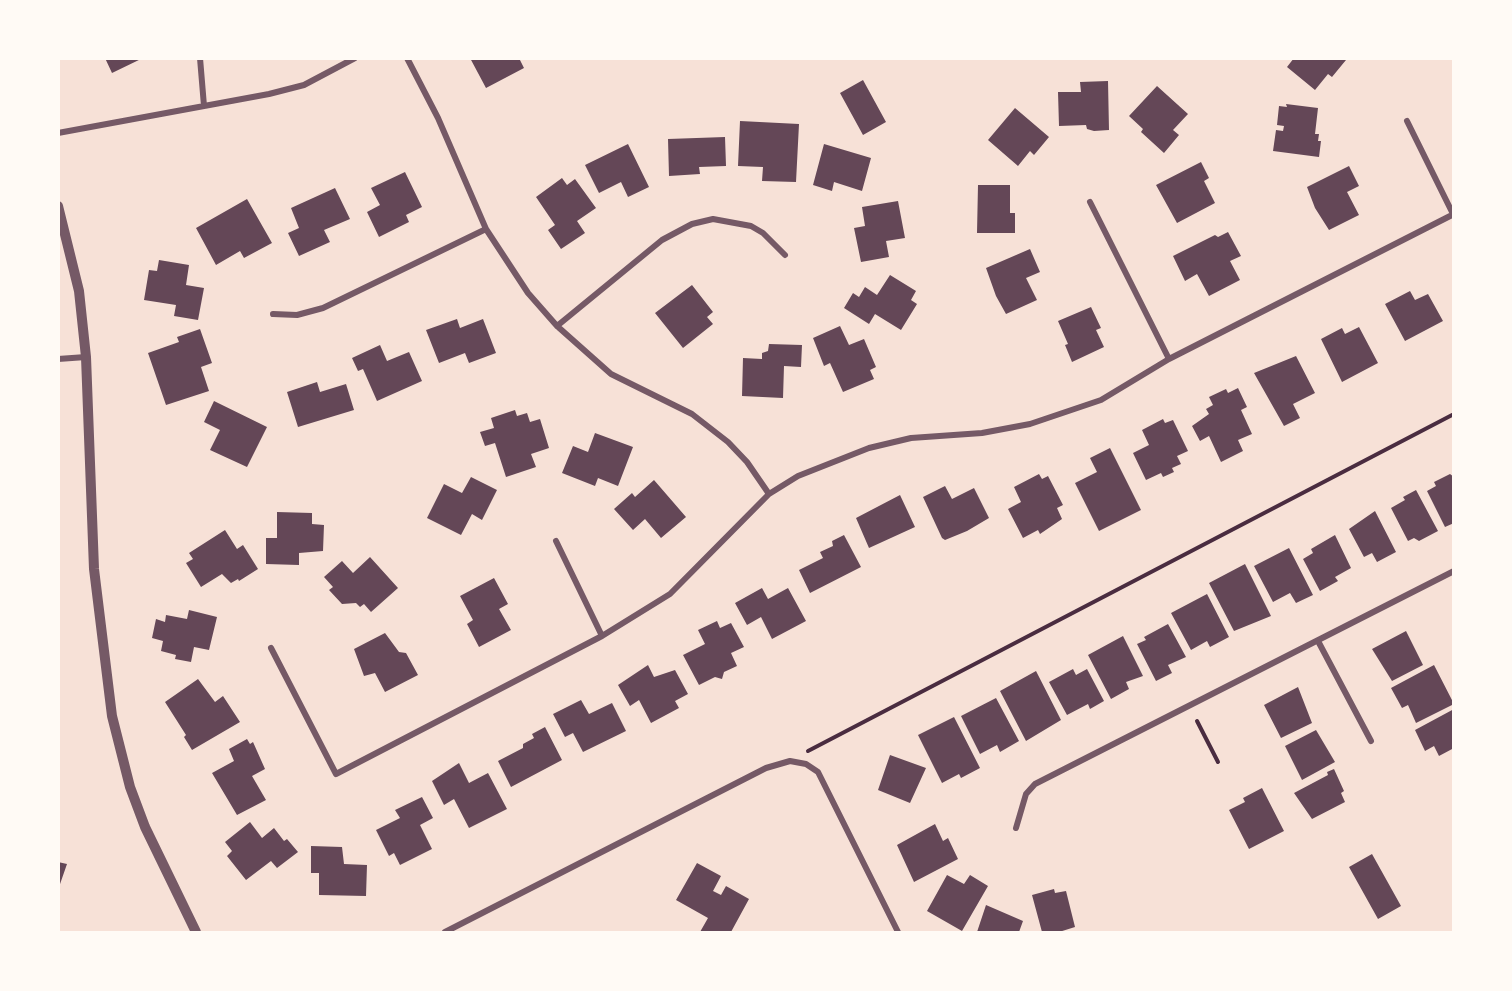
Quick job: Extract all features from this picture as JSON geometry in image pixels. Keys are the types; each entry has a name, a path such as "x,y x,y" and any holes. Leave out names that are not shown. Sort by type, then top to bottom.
{"street":[{"path":"200,58 204,106"},
{"path":"58,134 304,85 355,58"},
{"path":"407,58 438,118 486,229 528,293 557,326 611,374 692,414 728,442 747,462 769,494"},
{"path":"271,648 336,774 602,636 670,594 769,494 798,476 868,448 911,438 982,433 1030,424 1101,400 1169,359 1453,214 1407,121"},
{"path":"1090,202 1169,359"},
{"path":"58,206 79,291 86,357 94,569 112,716 130,787 145,827 196,933"},
{"path":"557,326 662,240 692,224 713,219 751,226 764,233 785,255"},
{"path":"273,314 297,315 323,308 486,229"},
{"path":"58,359 86,357"},
{"path":"556,541 602,636"},
{"path":"1016,828 1026,794 1035,784 1454,571"},
{"path":"1318,641 1371,741"},
{"path":"445,933 766,768 790,761 806,764 818,772 898,933"}],"path":[{"path":"790,761 1454,414"},
{"path":"1197,721 1218,762"}],"building":[{"path":"105,58 143,58 112,73"},
{"path":"470,58 519,58 524,68 486,88"},
{"path":"1294,58 1344,58 1346,60 1332,77 1328,74 1315,90 1287,67"},
{"path":"863,80 886,122 863,135 840,93"},
{"path":"1108,81 1109,130 1094,131 1087,129 1086,125 1059,126 1058,92 1081,92 1080,82"},
{"path":"1157,86 1188,114 1173,130 1179,135 1164,153 1141,132 1143,129 1129,116"},
{"path":"1286,104 1318,108 1315,134 1319,134 1318,141 1321,141 1319,157 1273,151 1276,130 1283,131 1284,126 1277,125 1279,106 1287,107"},
{"path":"1015,108 1049,137 1034,155 1030,151 1018,166 988,140"},
{"path":"740,121 799,124 796,182 762,181 763,167 738,166"},
{"path":"725,137 726,166 699,167 700,174 669,176 668,139"},
{"path":"628,144 649,187 628,197 621,182 599,193 585,165"},
{"path":"824,144 871,158 862,191 834,182 832,191 813,185"},
{"path":"1201,162 1209,178 1204,181 1215,203 1177,223 1156,185"},
{"path":"1349,166 1359,186 1347,192 1359,215 1329,230 1315,208 1307,187"},
{"path":"405,172 422,207 406,215 409,222 379,237 367,212 380,205 371,188"},
{"path":"562,178 567,185 575,179 596,208 577,221 585,233 561,249 548,230 555,225 536,197"},
{"path":"978,185 1010,185 1010,213 1015,213 1015,233 977,233"},
{"path":"335,188 350,219 324,230 330,242 299,256 288,233 299,228 291,208"},
{"path":"247,199 272,243 244,258 240,251 216,265 196,228"},
{"path":"898,201 905,238 886,241 889,257 861,262 854,228 865,226 862,207"},
{"path":"1228,232 1241,256 1230,261 1240,280 1209,296 1197,274 1185,281 1173,256 1215,235 1218,237"},
{"path":"1030,249 1040,272 1026,278 1037,300 1006,314 996,296 986,268"},
{"path":"159,260 189,265 186,285 204,288 198,320 174,316 176,305 144,300 149,270 157,271"},
{"path":"890,275 916,291 911,300 917,304 901,330 875,314 869,324 844,308 853,293 859,297 865,287 877,295"},
{"path":"692,285 713,312 707,317 713,324 683,348 655,313"},
{"path":"1410,291 1415,300 1428,294 1443,321 1405,341 1385,304"},
{"path":"1091,307 1101,328 1096,330 1104,347 1072,362 1065,345 1068,344 1058,321"},
{"path":"457,319 460,328 483,319 496,353 469,363 465,353 439,363 426,330"},
{"path":"840,326 849,345 864,339 876,367 870,370 874,379 843,392 830,363 824,366 813,338"},
{"path":"1359,327 1378,363 1342,382 1321,339 1342,328 1345,334"},
{"path":"200,329 212,363 201,367 209,391 166,405 148,353 179,342 177,337"},
{"path":"769,344 802,345 801,367 784,366 783,398 742,396 743,358 762,359 762,353 768,351"},
{"path":"380,345 387,361 409,352 422,381 377,401 363,369 358,371 352,358"},
{"path":"1296,356 1315,393 1293,404 1300,418 1284,426 1254,373"},
{"path":"317,382 320,392 346,384 354,410 298,427 287,392"},
{"path":"1238,388 1247,407 1241,410 1252,434 1238,440 1243,451 1221,462 1209,436 1200,441 1192,426 1209,414 1206,409 1213,405 1209,397 1226,389 1228,393"},
{"path":"214,401 267,427 247,467 210,450 220,430 204,422"},
{"path":"515,410 517,416 527,413 530,422 540,419 549,448 531,454 536,467 506,477 495,443 485,446 480,432 494,428 491,418"},
{"path":"1163,419 1165,423 1173,420 1188,451 1177,456 1181,464 1172,468 1174,472 1163,477 1161,473 1146,480 1133,453 1149,445 1142,430"},
{"path":"595,433 633,447 618,486 598,478 595,486 562,473 573,446 588,452"},
{"path":"1110,448 1141,510 1099,531 1075,483 1097,472 1090,458"},
{"path":"1039,474 1042,479 1048,476 1063,505 1057,508 1062,519 1040,534 1038,530 1023,538 1008,509 1021,502 1014,487"},
{"path":"1450,474 1454,477 1454,523 1445,527 1427,491 1436,486 1434,482"},
{"path":"471,477 497,490 482,520 472,514 461,535 427,518 444,484 462,493"},
{"path":"654,480 686,517 661,538 645,519 633,530 614,509 632,493 635,497"},
{"path":"945,486 952,499 974,488 989,518 967,531 945,540 942,538 923,497"},
{"path":"1416,490 1438,531 1419,541 1414,538 1408,541 1391,508 1405,500 1403,497"},
{"path":"900,495 915,527 869,548 856,518"},
{"path":"1375,511 1396,552 1377,562 1372,553 1364,557 1349,529"},
{"path":"277,512 312,513 312,524 324,525 323,551 299,553 299,565 266,564 266,538 277,538"},
{"path":"225,530 237,549 243,545 258,569 239,581 238,579 231,583 222,574 201,587 186,563 193,559 189,553"},
{"path":"844,535 861,567 810,593 799,570 823,558 820,552 833,546 832,541"},
{"path":"1335,535 1351,568 1335,577 1338,581 1320,591 1303,559 1313,553 1311,549"},
{"path":"1289,548 1313,595 1296,603 1290,593 1273,602 1254,566"},
{"path":"370,557 398,588 371,612 364,604 360,607 356,603 342,604 329,590 333,587 324,577 342,561 353,573"},
{"path":"1245,564 1271,616 1234,631 1209,583"},
{"path":"494,578 508,604 499,609 511,630 479,647 467,624 473,620 460,596"},
{"path":"762,588 768,599 788,588 806,621 772,639 761,617 747,625 735,603"},
{"path":"1207,594 1229,637 1210,647 1207,641 1191,650 1171,613"},
{"path":"189,610 217,617 209,650 194,647 191,662 175,659 176,655 161,651 163,641 152,638 156,619 165,622 166,615 187,619"},
{"path":"717,621 720,628 731,623 744,647 731,653 737,666 724,672 722,679 715,677 699,685 683,655 705,644 698,630"},
{"path":"1168,624 1186,657 1168,665 1172,673 1156,681 1137,644 1146,640 1144,637"},
{"path":"1406,631 1423,665 1392,681 1372,649"},
{"path":"385,633 399,652 406,653 418,675 385,692 375,673 364,676 354,649"},
{"path":"1123,636 1143,676 1126,682 1129,689 1111,699 1088,655"},
{"path":"648,665 654,677 675,670 688,694 675,701 679,708 651,723 639,700 630,706 618,685"},
{"path":"1434,665 1454,704 1416,723 1408,705 1402,708 1391,688"},
{"path":"1073,669 1076,675 1087,669 1104,701 1090,709 1088,704 1067,715 1049,682"},
{"path":"1036,671 1061,720 1026,741 1000,691"},
{"path":"198,679 215,702 223,696 240,722 192,750 184,737 186,735 165,702"},
{"path":"1298,687 1312,723 1281,738 1264,705"},
{"path":"996,698 1019,741 1000,752 997,745 980,754 961,716"},
{"path":"581,700 589,714 612,703 626,731 583,752 573,733 565,737 553,714"},
{"path":"1454,709 1454,748 1439,756 1434,746 1425,751 1415,730"},
{"path":"954,717 980,768 961,778 959,774 942,783 918,735"},
{"path":"545,727 562,760 511,787 498,761 523,748 523,744 534,738 532,734"},
{"path":"1316,730 1335,762 1302,780 1285,746"},
{"path":"247,739 250,744 253,742 265,769 252,776 266,800 237,815 212,773 234,761 229,749"},
{"path":"890,755 926,768 910,803 878,790"},
{"path":"459,763 469,783 488,773 507,809 469,828 454,799 444,805 432,781"},
{"path":"1334,769 1344,791 1341,793 1345,802 1312,819 1294,793 1328,775 1327,772"},
{"path":"1262,788 1284,831 1249,849 1229,810 1245,802 1243,798"},
{"path":"422,797 433,818 420,825 432,849 400,865 394,853 389,856 376,830 400,818 395,810"},
{"path":"250,822 262,838 274,828 284,841 287,839 298,852 277,868 271,861 246,880 227,856 232,851 225,842"},
{"path":"935,824 943,841 948,838 958,859 914,882 897,845"},
{"path":"311,846 342,847 344,864 367,865 366,896 319,895 319,873 311,873"},
{"path":"1372,854 1401,906 1378,919 1349,867"},
{"path":"58,862 67,864 59,887 58,887"},
{"path":"697,863 721,876 713,891 721,895 726,886 749,899 731,932 700,932 708,918 676,900"},
{"path":"947,875 964,884 970,875 988,886 962,931 927,911"},
{"path":"1054,889 1055,893 1066,891 1075,927 1059,932 1042,932 1032,895"},
{"path":"986,905 1023,921 1019,932 977,932"}]}
